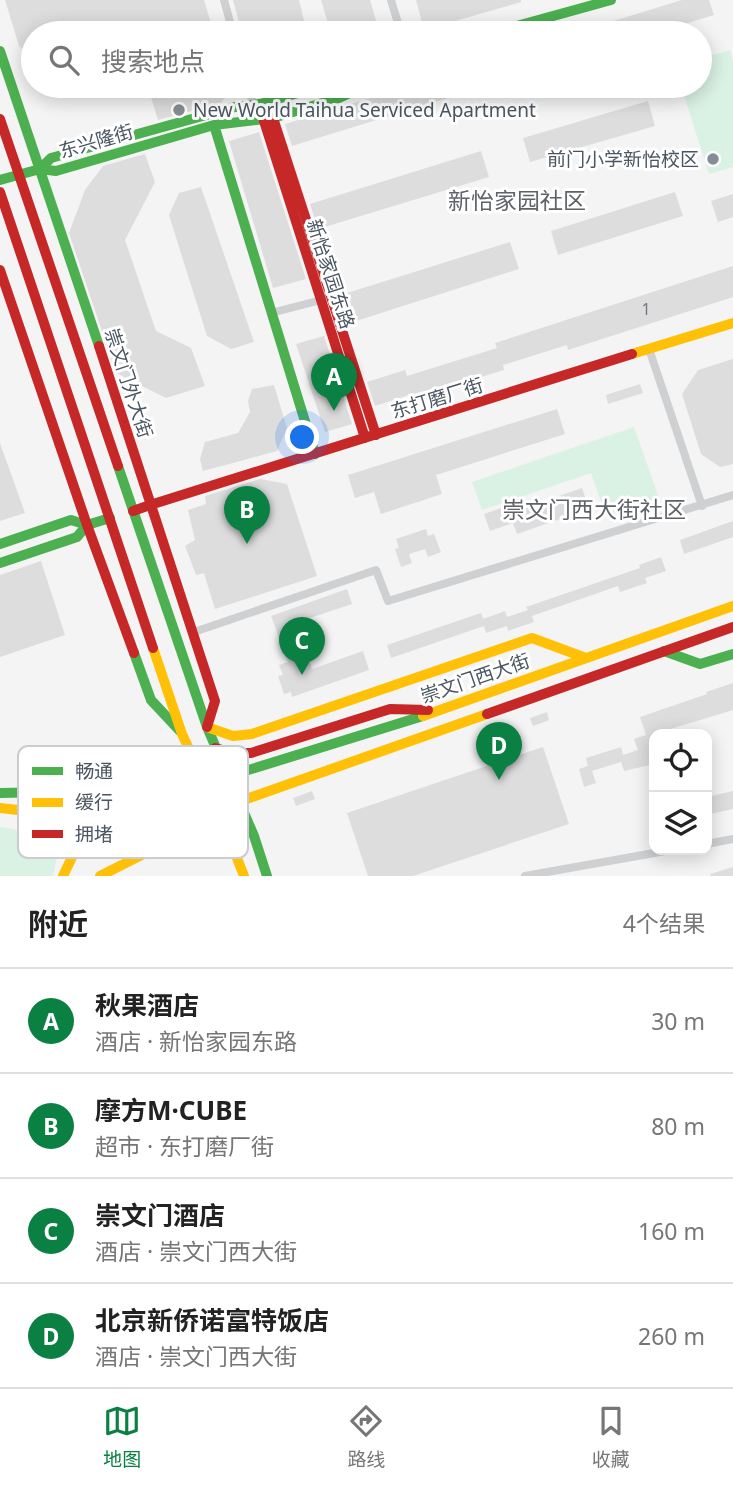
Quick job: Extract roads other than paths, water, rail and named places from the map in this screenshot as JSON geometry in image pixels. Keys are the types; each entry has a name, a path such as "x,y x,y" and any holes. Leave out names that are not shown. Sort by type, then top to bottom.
{"main road":[{"path":"530,21 588,3 611,0"},
{"name":"崇文门外大街","path":"0,51 194,632 215,701 207,727"},
{"name":"东兴隆街","path":"40,169 51,158 276,98"},
{"name":"东兴隆街","path":"40,169 56,171 214,125 268,119 339,98"},
{"name":"崇文门外大街","path":"0,119 214,746"},
{"name":"新怡家园东路","path":"268,119 370,437"},
{"path":"214,125 315,454"},
{"path":"0,180 40,169"},
{"path":"0,192 187,746"},
{"path":"0,270 87,525 151,699 182,734"},
{"name":"东打磨厂街","path":"133,511 733,323"},
{"path":"0,563 77,537 87,525 110,518"},
{"path":"0,544 71,520 87,525"},
{"name":"崇文门西大街","path":"248,771 440,710 733,606"},
{"name":"崇文门西大街","path":"248,798 733,627"},
{"path":"207,727 233,736 252,734 532,638 586,658"},
{"path":"664,651 700,664 733,654"},
{"path":"248,753 390,709 440,710"},
{"path":"0,793 18,793"},
{"name":"崇文门西大街","path":"0,808 18,810"},
{"name":"崇文门外大街","path":"248,823 267,876"},
{"path":"63,876 73,858"},
{"path":"106,874 137,858"},
{"path":"238,858 244,876"}],"street":[{"path":"224,0 230,21"},
{"path":"391,0 397,21"},
{"path":"251,98 253,104"},
{"path":"271,313 326,299"},
{"path":"649,349 702,506"},
{"path":"194,632 376,570 388,601 733,495"},
{"path":"712,843 733,839"},
{"path":"526,876 552,874 649,854"}],"place":[{"name":"New World Taihua Serviced Apartment","path":"179,110"},
{"name":"前门小学新怡校区","path":"713,159"},
{"name":"秋果酒店","path":"334,411"},
{"name":"摩方M·CUBE","path":"247,544"},
{"name":"崇文门酒店","path":"302,675"},
{"name":"北京新侨诺富特饭店","path":"499,780"}],"district":[{"name":"新怡家园社区","path":"517,200"},
{"name":"崇文门西大街社区","path":"594,509"}]}
